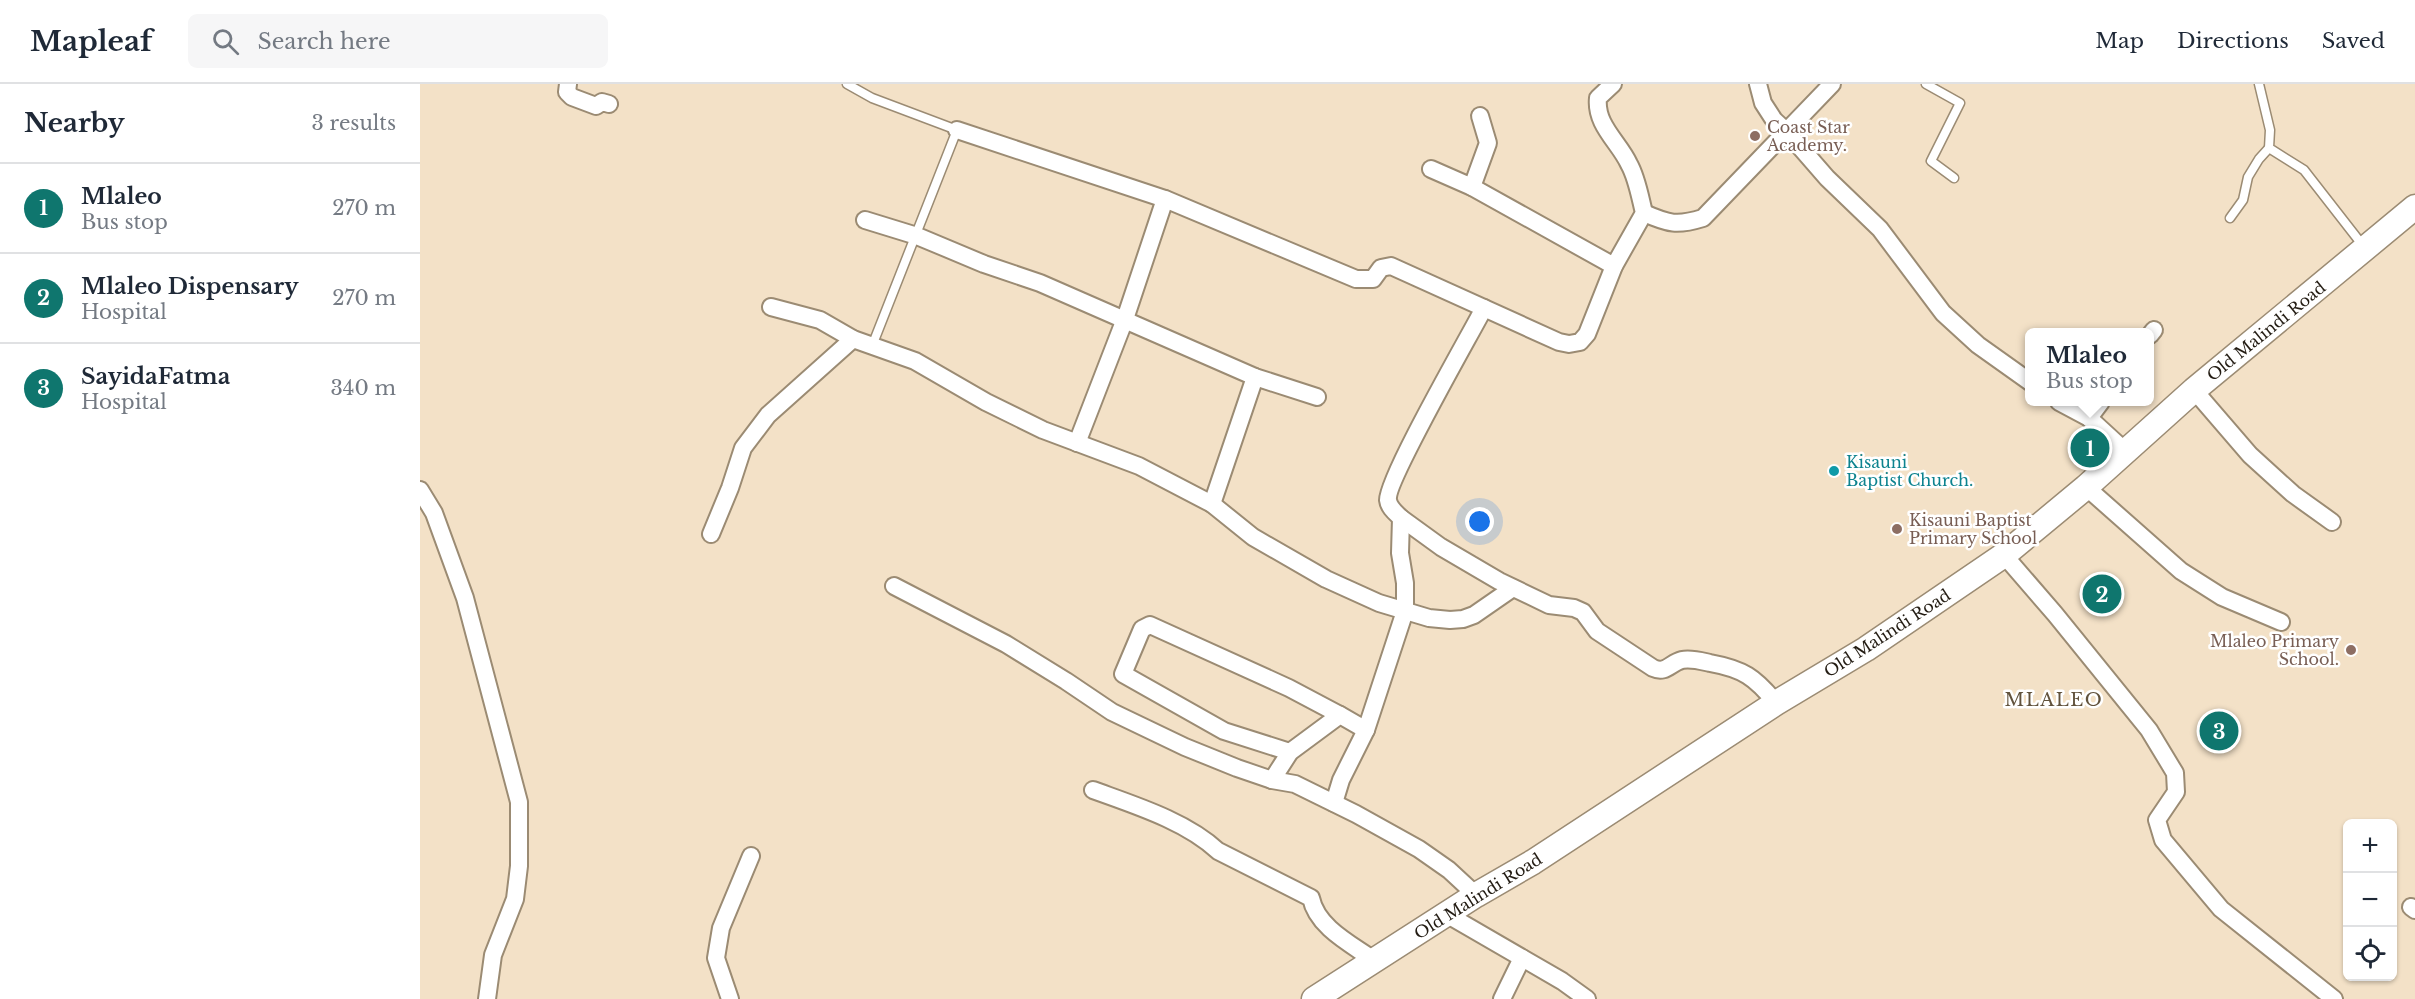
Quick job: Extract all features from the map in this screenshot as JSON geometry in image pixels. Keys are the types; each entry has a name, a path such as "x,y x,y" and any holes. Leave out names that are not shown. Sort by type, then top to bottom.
{"main road":[{"name":"Old Malindi Road","path":"1314,999 1476,895 1533,862 1776,703 1866,649 2004,555 2086,487 2193,390 2415,207"}],"street":[{"path":"568,84 567,92 572,97 596,106 602,102 609,104"},
{"path":"957,130 1165,200 1356,279 1373,279 1381,268 1391,266 1559,342 1569,344 1580,342 1587,334 1614,266 1644,213 1630,164 1607,130 1597,110 1598,98 1613,84"},
{"path":"1758,84 1763,103 1774,120 1827,178 1880,229 1943,313 1978,345 2025,378"},
{"path":"1644,213 1661,221 1682,224 1703,218 1832,84"},
{"path":"1473,187 1488,142 1480,116"},
{"path":"1431,168 1473,187 1614,266"},
{"path":"1077,443 1125,319 1165,200"},
{"path":"865,220 916,236 984,264 1040,283 1255,377 1317,397"},
{"path":"771,307 820,320 853,339 915,362 986,402 1044,430 1139,466 1212,504 1253,537 1326,579 1379,603 1429,618 1463,619 1474,615 1513,588"},
{"path":"1484,308 1417,432 1389,490 1388,501 1393,510 1441,546 1513,588 1549,604 1574,608 1583,612 1597,632 1653,668 1659,671 1665,670 1681,660 1728,666 1745,672 1753,678 1776,703"},
{"path":"711,534 743,448 768,415 853,339"},
{"path":"1212,504 1255,377"},
{"path":"2193,390 2250,454 2293,494 2332,522"},
{"path":"2066,406 2088,418 2125,451"},
{"path":"2088,418 2098,406"},
{"path":"2086,487 2181,571 2222,597 2281,622"},
{"path":"420,490 434,513 465,598 491,688 519,802 519,866 515,899 493,955 487,999"},
{"path":"1334,803 1341,780 1366,730 1405,611 1405,583 1400,553 1401,518"},
{"path":"2004,555 2149,730 2175,772 2176,792 2157,820 2163,840 2221,909 2334,999"},
{"path":"894,586 1006,644 1112,712 1185,747 1272,780 1295,784 1334,803 1419,849 1449,870 1476,895"},
{"path":"1290,752 1224,731 1123,674 1142,629 1150,625 1289,688 1366,730"},
{"path":"1272,780 1290,752 1340,715"},
{"path":"1093,790 1149,810 1207,841 1218,851 1311,898 1313,909 1325,924 1375,961"},
{"path":"730,999 716,958 721,928 751,856"},
{"path":"1448,915 1587,999"},
{"path":"1502,999 1522,958"}],"lane":[{"path":"847,84 872,98 957,130 872,346"},
{"path":"1926,84 1960,103 1931,161 1954,178"},
{"path":"2230,218 2243,200 2248,177 2259,159 2270,148 2270,130 2259,84"},
{"path":"2270,148 2304,170 2366,249"}],"place":[{"name":"Coast Star Academy.","path":"1755,136"},
{"name":"Mlaleo","path":"2090,448"},
{"name":"Kisauni Baptist Church.","path":"1834,471"},
{"name":"Kisauni Baptist Primary School","path":"1897,529"},
{"name":"Mlaleo Dispensary","path":"2102,594"},
{"name":"Mlaleo Primary School.","path":"2351,650"},
{"name":"SayidaFatma","path":"2219,731"}],"district":[{"name":"MLALEO","path":"2054,700"}]}
